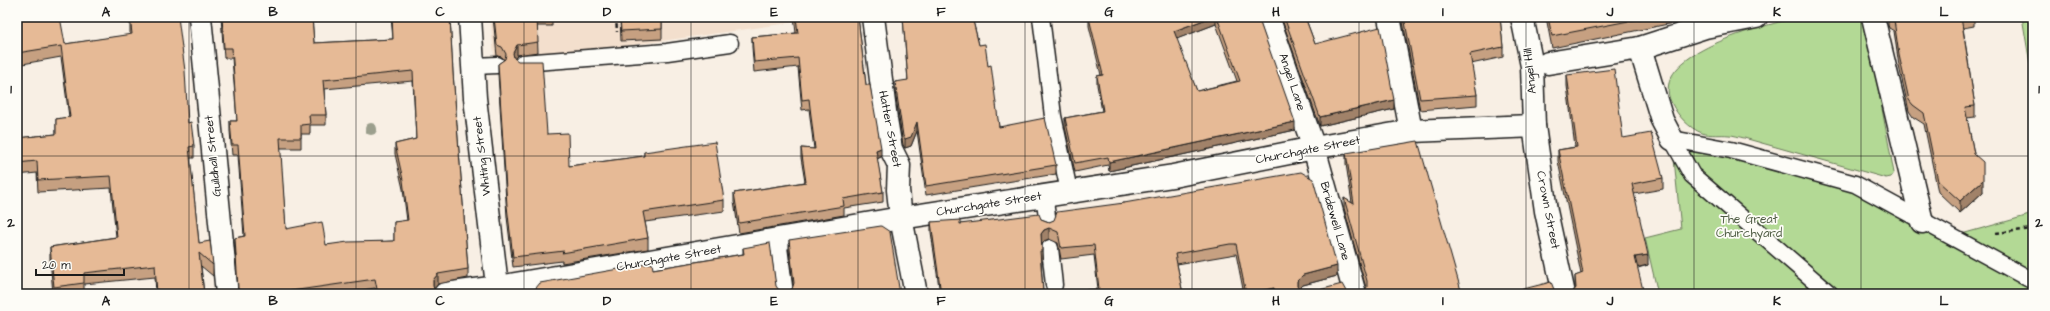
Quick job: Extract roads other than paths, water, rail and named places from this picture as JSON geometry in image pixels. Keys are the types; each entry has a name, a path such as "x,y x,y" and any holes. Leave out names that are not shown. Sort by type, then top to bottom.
{"street":[{"name":"Guildhall Street","path":"200,17 227,294"},
{"name":"Whiting Street","path":"470,17 475,98 498,290"},
{"name":"Hatter Street","path":"873,17 891,149 899,165 898,190 901,218 916,294"},
{"name":"Angel Lane","path":"1268,17 1314,148"},
{"path":"1389,17 1411,131"},
{"name":"Angel Hill","path":"1522,17 1532,66 1534,126"},
{"path":"1548,63 1640,48 1705,27 1756,17"},
{"path":"1873,17 1922,222"},
{"path":"1640,48 1662,120 1672,139"},
{"name":"Churchgate Street","path":"445,294 498,290 901,218 1173,176 1314,148 1411,131 1534,126"},
{"name":"Crown Street","path":"1534,126 1546,211 1564,294"},
{"name":"Bridewell Lane","path":"1314,148 1348,287"}],"lane":[{"path":"1041,17 1052,116 1069,191"},
{"path":"522,63 667,52 730,43"},
{"path":"474,66 497,65"},
{"path":"1672,139 1731,150 1855,184 1922,222 2033,281"},
{"path":"1672,139 1692,175 1830,294"},
{"path":"1044,195 1048,223"},
{"path":"778,239 785,294"},
{"path":"1050,248 1054,285"}],"park label":[{"name":"The Great Churchyard","path":"1749,226"}]}
